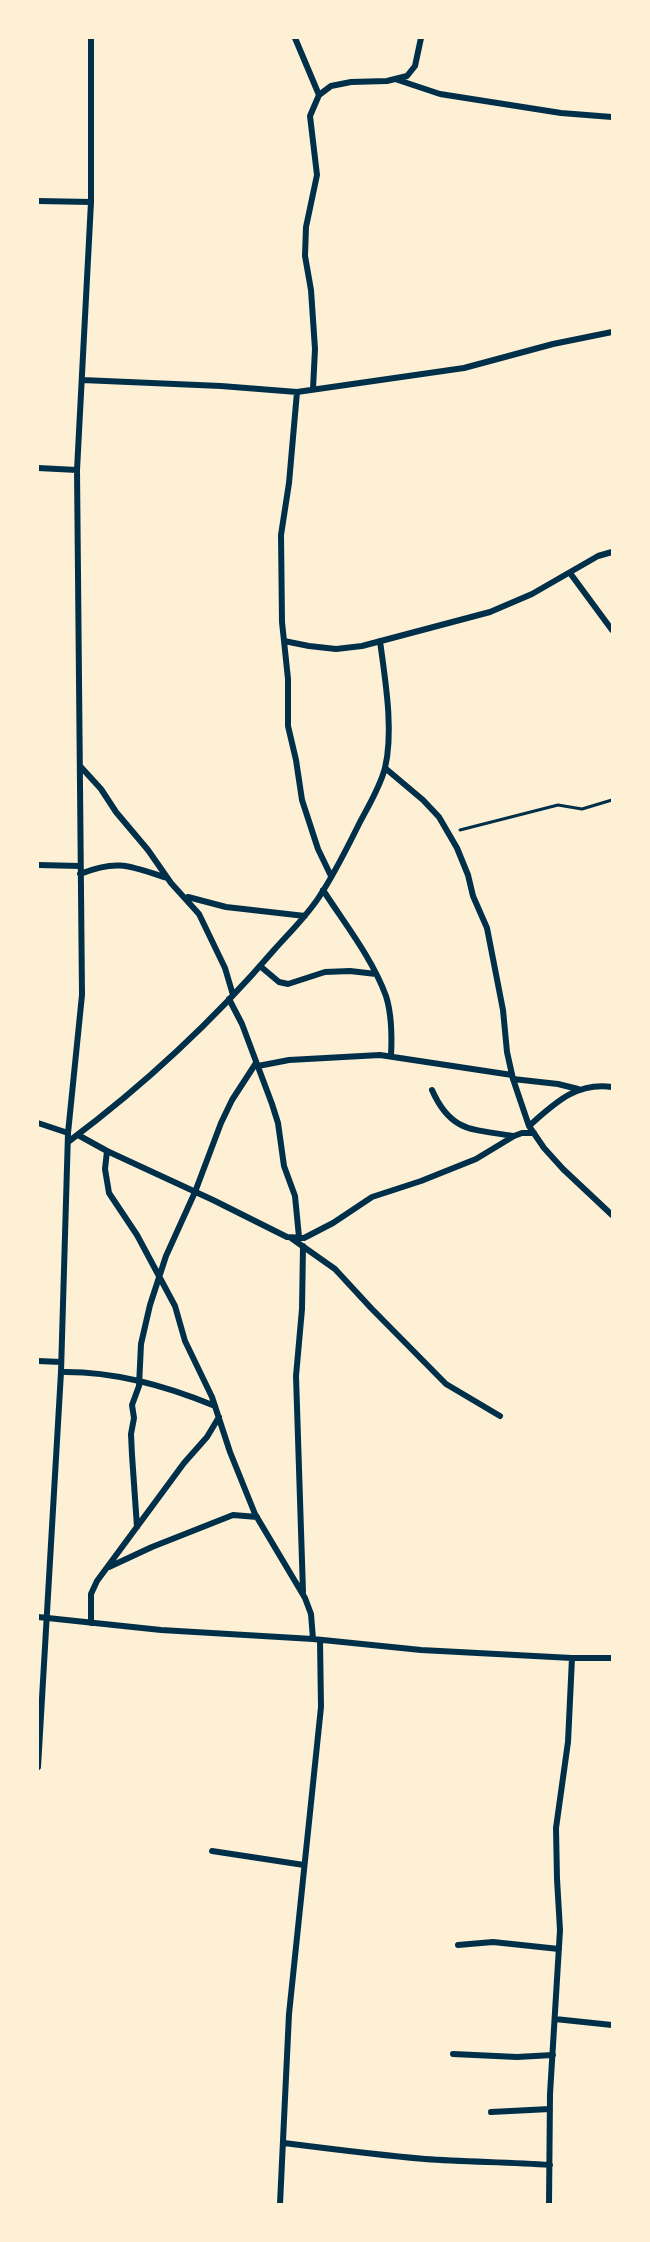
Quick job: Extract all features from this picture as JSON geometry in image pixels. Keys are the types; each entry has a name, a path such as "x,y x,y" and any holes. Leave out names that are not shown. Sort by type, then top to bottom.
{"street":[{"path":"38,1767 61,1372 68,1133 82,994 77,470 91,202 91,38"},
{"path":"295,38 318,95"},
{"path":"313,389 315,349 311,290 305,256 306,226 317,176 310,116 318,95 331,86 407,76 415,66 421,38"},
{"path":"394,79 440,94 561,113 612,117"},
{"path":"38,201 91,202"},
{"path":"82,380 297,392 464,368 553,344 612,332"},
{"path":"297,392 289,483 281,535 288,726 302,800 318,849 331,876"},
{"path":"38,468 77,470"},
{"path":"284,641 336,649 362,646 490,612 532,594 598,556 612,552"},
{"path":"570,573 612,630"},
{"path":"68,1142 146,1080 231,997 305,916 323,890 370,803 385,768 387,722 380,641"},
{"path":"79,766 101,789 116,812 199,914 213,940 231,997 278,1123 284,1166 295,1196 299,1237"},
{"path":"385,768 423,800 439,817 468,875 473,896 487,928 499,987 512,1077 529,1126 544,1148 563,1169 612,1215"},
{"path":"38,865 80,866"},
{"path":"80,874 108,865 121,865 168,878"},
{"path":"323,890 376,974 386,998 392,1027 392,1056"},
{"path":"184,896 226,907 305,916"},
{"path":"260,966 279,982 288,984 326,972 350,971 376,974"},
{"path":"136,1527 131,1434 134,1418 132,1405 139,1382 141,1344 159,1275 195,1192 221,1123 237,1091 257,1065 289,1059 380,1055 578,1089"},
{"path":"529,1126 554,1104 578,1089 588,1086 612,1087"},
{"path":"432,1090 448,1117 459,1124 475,1130 514,1136"},
{"path":"38,1123 68,1133"},
{"path":"290,1237 304,1238 320,1231 372,1197 476,1159 514,1136 534,1133"},
{"path":"78,1135 106,1151 290,1237 335,1269 446,1384 500,1416"},
{"path":"106,1151 106,1183 109,1193 137,1235 176,1306 185,1341 215,1406 230,1452 257,1517 303,1595 311,1614 316,1640 321,1707 289,2014 280,2205"},
{"path":"303,1246 302,1309 296,1376 303,1595"},
{"path":"38,1361 61,1362"},
{"path":"61,1372 110,1375 187,1394 215,1406"},
{"path":"91,1623 90,1594 97,1581 184,1463 207,1437 219,1417"},
{"path":"108,1568 152,1547 233,1515 257,1517"},
{"path":"38,1617 161,1630 316,1640 421,1650 612,1658"},
{"path":"549,2205 550,2109 559,1949 556,1828 568,1742 572,1658"},
{"path":"212,1851 304,1865"},
{"path":"458,1945 493,1942 559,1949"},
{"path":"555,2019 612,2025"},
{"path":"453,2054 517,2057 553,2055"},
{"path":"491,2112 550,2109"},
{"path":"284,2143 427,2159 550,2165"}],"path":[{"path":"448,834 558,805 582,808 612,800"}]}
